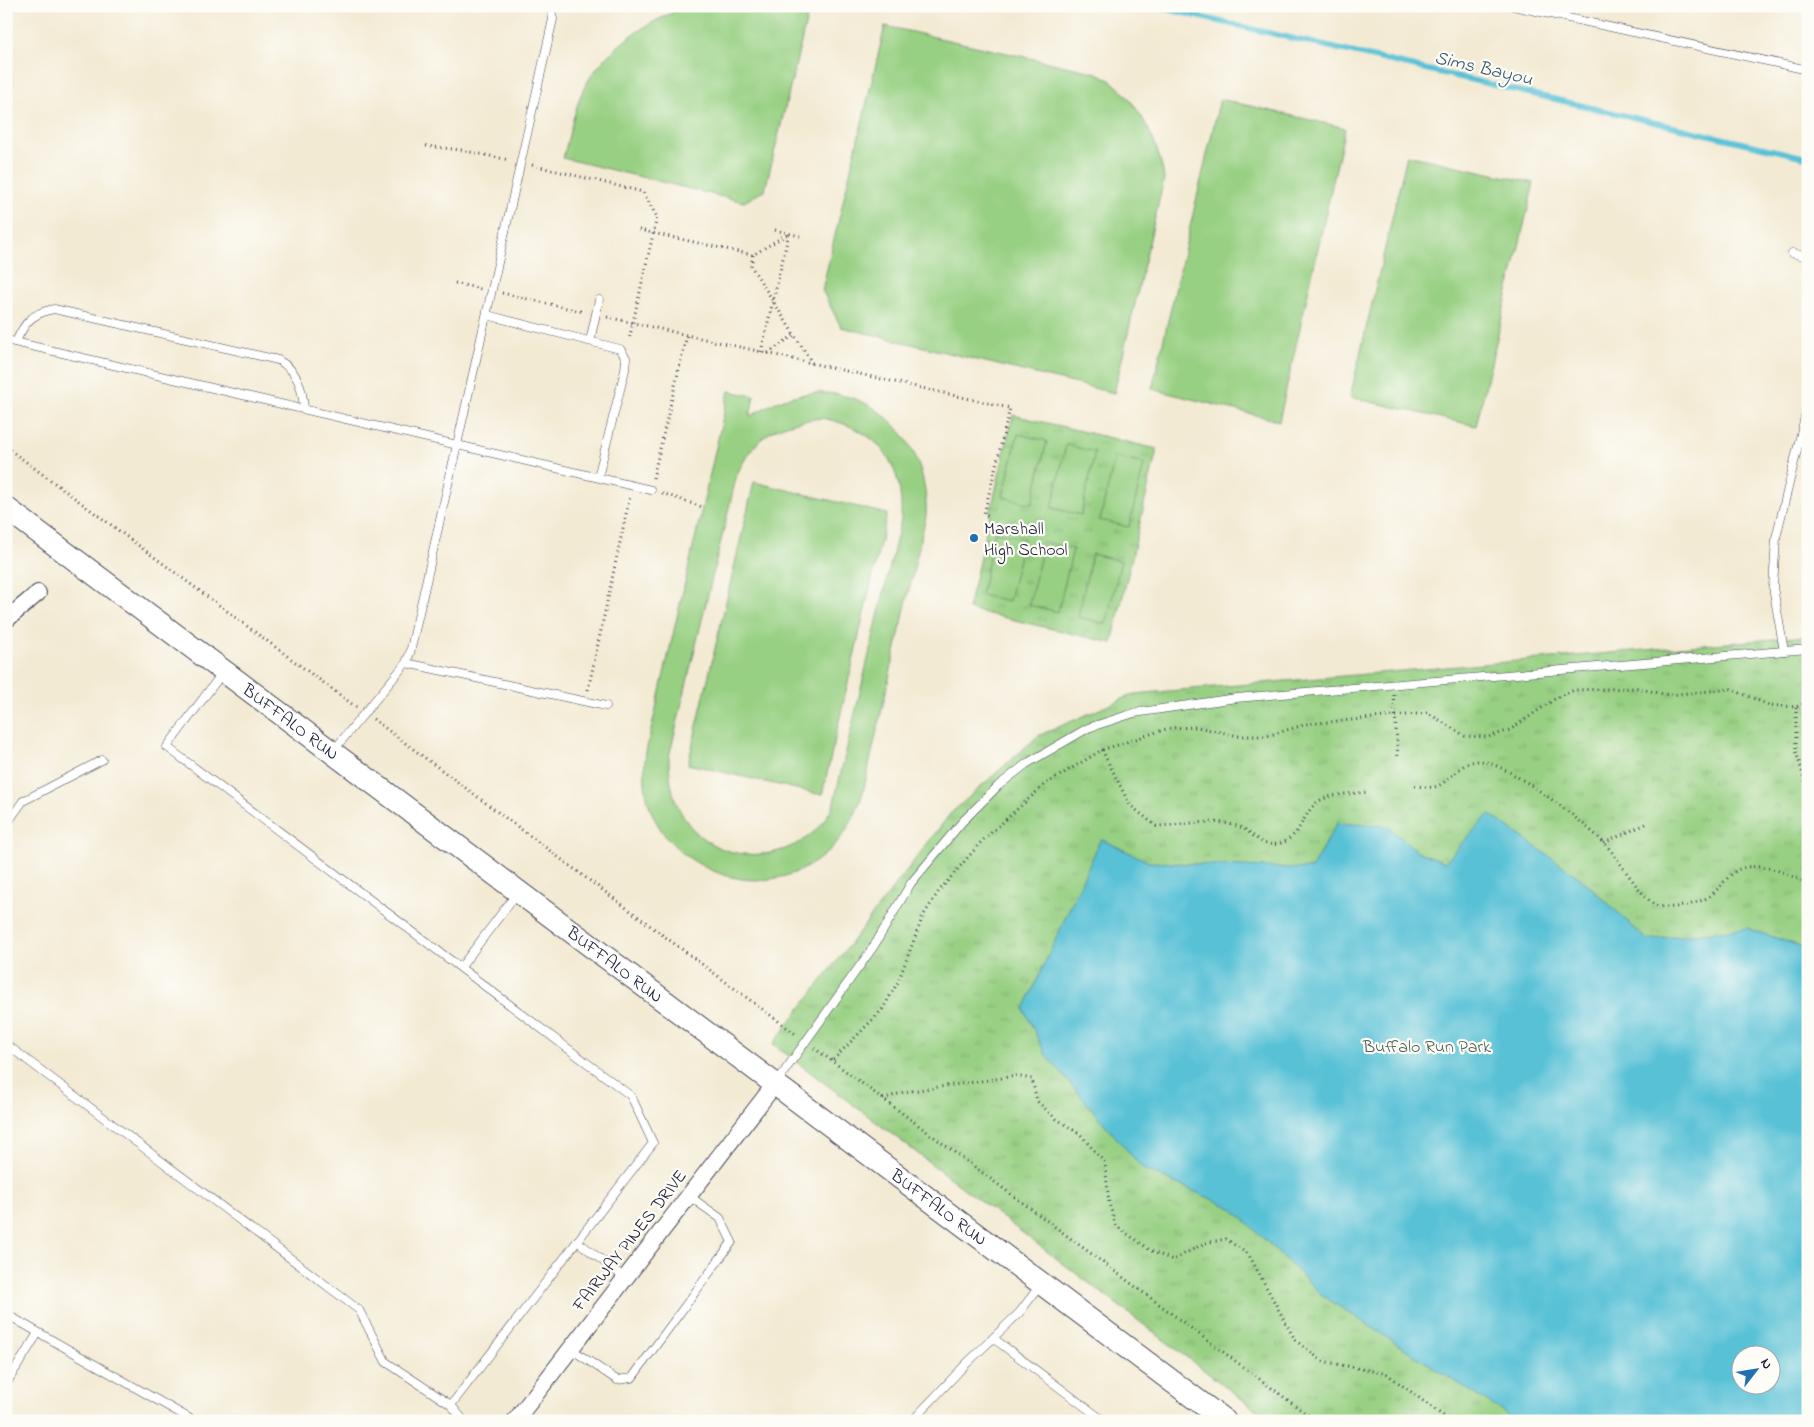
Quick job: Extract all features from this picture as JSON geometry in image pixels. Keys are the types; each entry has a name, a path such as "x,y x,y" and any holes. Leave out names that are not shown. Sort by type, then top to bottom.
{"street":[{"name":"BUFFALO RUN","path":"6,508 1225,1421"},
{"path":"6,620 38,593"},
{"name":"FAIRWAY PINES DRIVE","path":"515,1421 775,1084"}],"lane":[{"path":"332,752 406,663 410,653 553,19 550,6"},
{"path":"1513,6 1808,70"},
{"path":"1792,253 1808,257"},
{"path":"590,341 599,300"},
{"path":"16,342 23,325 30,318 41,311 54,309 278,360 288,366 302,386 304,408"},
{"path":"487,315 620,350 626,358 625,370 598,477"},
{"path":"6,340 458,443 651,490"},
{"path":"1784,651 1773,587 1776,538 1808,404"},
{"path":"775,1084 874,946 911,883 962,822 998,786 1026,764 1088,728 1134,713 1236,698 1808,649"},
{"path":"406,663 606,706"},
{"path":"224,670 167,747 631,1096 653,1143 451,1405"},
{"path":"6,825 24,802 102,760"},
{"path":"461,967 518,891"},
{"path":"6,1044 359,1310 386,1362 451,1405 464,1421"},
{"path":"571,1349 616,1380 632,1378 732,1242 720,1218 688,1196"},
{"path":"577,1241 625,1278"},
{"path":"912,1421 1020,1312 1041,1284"},
{"path":"6,1314 194,1421"},
{"path":"6,1384 38,1333"},
{"path":"993,1338 1104,1421"}],"path":[{"path":"426,146 460,150 521,162 643,192 658,217 628,344 620,350"},
{"path":"639,230 753,255 789,233"},
{"path":"775,230 800,236"},
{"path":"761,352 789,233"},
{"path":"753,255 751,266 812,363"},
{"path":"455,283 1010,408 984,514 989,516"},
{"path":"687,335 651,490 702,507"},
{"path":"767,353 794,335"},
{"path":"6,448 1316,1421"},
{"path":"585,702 632,485"},
{"path":"1393,684 1398,759"},
{"path":"832,1061 882,1010 898,982 923,916 939,891 982,841 1044,785 1102,750 1168,728 1197,727 1239,736 1267,736 1307,724 1428,713 1465,736 1488,737 1510,730 1556,698 1574,690 1637,688 1668,695 1731,689 1770,705 1796,707 1808,702"},
{"path":"1796,707 1796,752 1808,790"},
{"path":"1102,750 1130,805 1156,826 1222,822 1239,826 1262,844 1276,844 1289,840 1298,831 1318,802 1334,796 1368,792"},
{"path":"1415,786 1435,787 1463,766 1478,761 1491,764 1535,788 1577,818 1604,843 1625,868 1643,896 1657,906 1675,907 1696,902 1711,895 1731,872 1743,868 1760,866 1774,869 1808,883"},
{"path":"1604,843 1648,823"},
{"path":"883,1099 904,1092 1016,1076 1032,1079 1038,1101 1055,1118 1080,1134 1105,1163 1109,1203 1116,1226 1153,1252 1173,1260 1205,1243 1226,1239 1249,1255 1295,1340 1322,1361 1387,1374 1450,1421"}],"green space":[{"path":"691,6 790,6 808,14 765,190 744,202 563,158 581,95 599,65 626,40 642,29 658,19"},
{"path":"885,26 1097,73 1110,80 1122,90 1133,103 1157,149 1164,179 1114,393 841,327 822,290"},
{"path":"1220,99 1345,128 1279,421 1152,389"},
{"path":"1407,155 1534,183 1476,426 1350,397"},
{"path":"729,391 754,396 750,417 782,400 813,393 843,396 871,407 894,425 912,450 923,481 926,516 863,792 853,818 839,840 821,858 799,871 776,878 751,880 725,875 699,864 673,844 654,818 645,786 646,752","holes":["822,418 842,423 873,440 884,452 898,482 901,500 901,520 833,806 815,831 800,842 783,850 765,854 729,851 712,844 697,834 685,819 672,789 669,757 737,474 752,449 770,432 806,420"]},
{"path":"1013,415 1157,449 1112,643 968,609"},
{"path":"1018,434 1047,441 1032,504 1003,497"},
{"path":"1066,445 1095,452 1081,515 1052,508"},
{"path":"1115,457 1144,464 1129,527 1100,520"},
{"path":"754,482 887,514 822,795 688,764"},
{"path":"995,532 1024,538 1009,601 981,595"},
{"path":"1044,542 1073,549 1058,612 1029,605"},
{"path":"1092,554 1121,561 1106,624 1078,617"},
{"name":"Buffalo Run Park","path":"1808,636 1808,1421 1271,1421 773,1044 950,814 1038,736 1134,694"}],"water":[{"path":"1489,814 1583,880 1647,940 1747,928 1808,949 1808,1421 1517,1421 1323,1296 1232,1208 1143,1169 1045,1054 1024,1009 1101,839 1149,862 1311,869 1337,823 1387,826 1417,851 1445,862"}],"waterway":[{"name":"Sims Bayou","path":"1153,6 1808,158"}],"place":[{"name":"Marshall High School","path":"974,538"}]}
